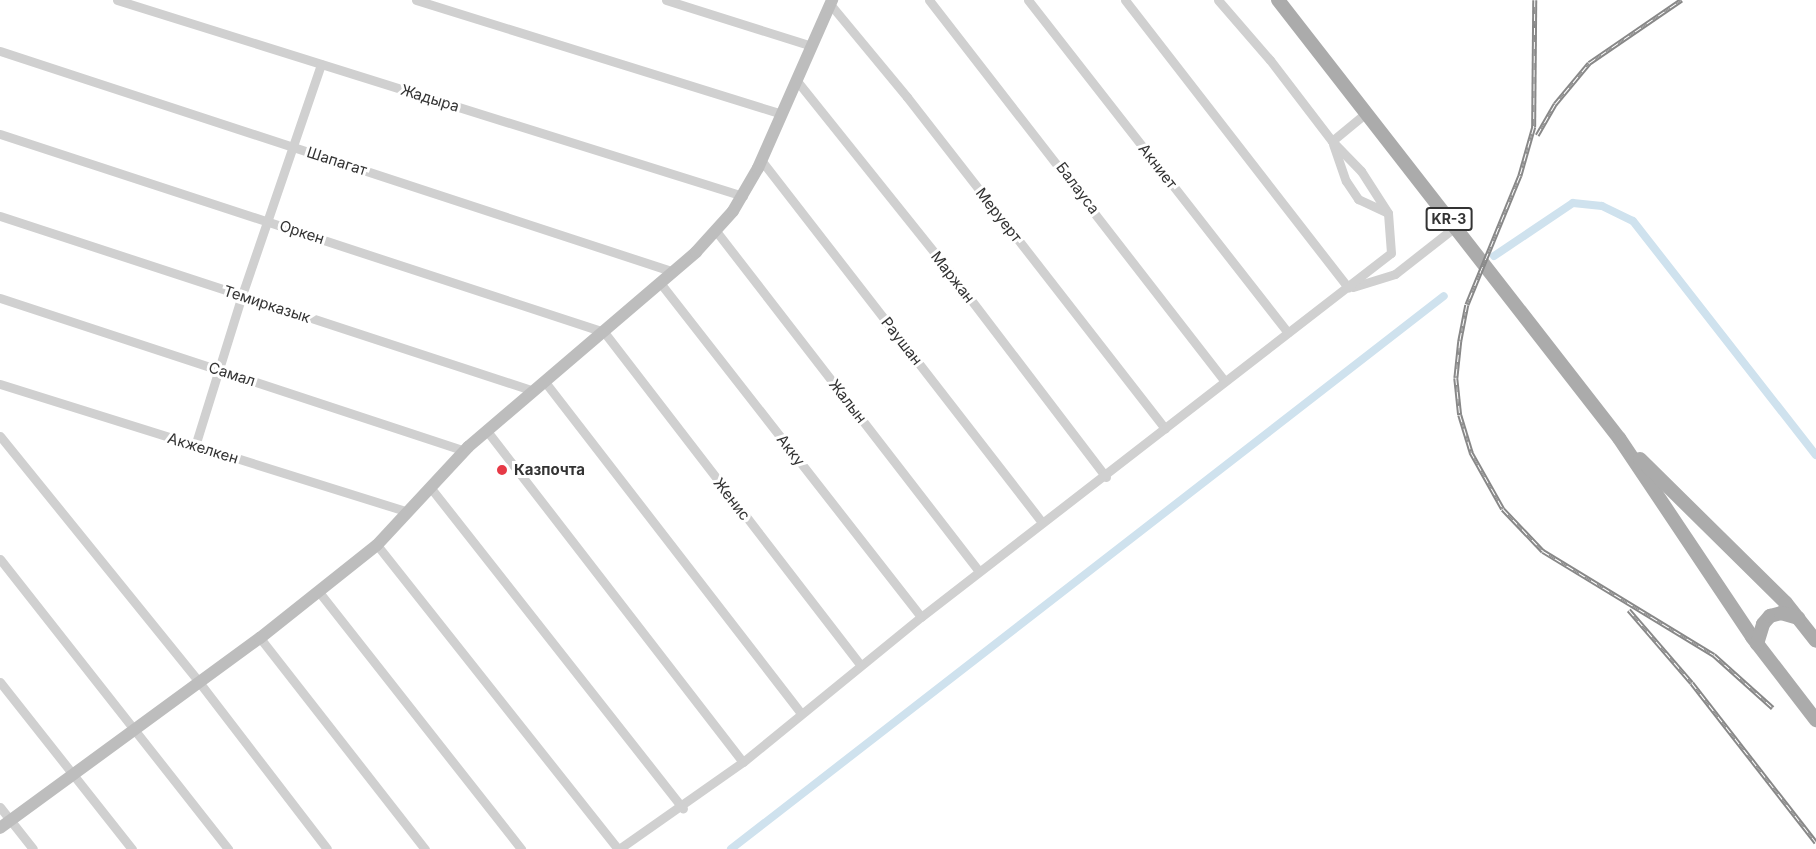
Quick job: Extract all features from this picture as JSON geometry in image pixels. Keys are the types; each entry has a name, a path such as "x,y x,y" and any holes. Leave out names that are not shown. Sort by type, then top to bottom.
{"main road":[{"name":"KR-3","path":"1278,0 1619,438 1757,645 1816,720"},
{"name":"KR-3","path":"1619,438 1800,619 1816,641"},
{"path":"1757,645 1763,624 1770,616 1781,613 1800,619"}],"street":[{"name":"Жадыра","path":"117,0 742,196"},
{"path":"416,0 782,114"},
{"path":"666,0 812,46"},
{"name":"Балауса","path":"929,0 1224,380"},
{"name":"Акниет","path":"1028,0 1288,333"},
{"path":"1125,0 1348,288"},
{"path":"377,545 619,849 683,808 979,571 1042,522 1106,477 1224,380 1391,254 1388,213 1361,171 1332,141 1218,0"},
{"path":"5,824 260,638 377,545 405,511 464,451 662,284 716,231 742,196 761,160 831,2"},
{"name":"Меруерт","path":"831,2 907,96 1165,429"},
{"name":"Шапагат","path":"0,51 674,272"},
{"path":"195,446 242,295 270,221 321,64"},
{"name":"Маржан","path":"797,81 949,271 1106,477"},
{"path":"1332,141 1366,113"},
{"name":"Оркен","path":"0,134 604,332"},
{"path":"1332,141 1346,182 1358,199 1388,213"},
{"name":"Раушан","path":"761,160 1042,522"},
{"name":"Темирказык","path":"0,216 534,391"},
{"path":"1348,288 1395,274 1455,227"},
{"name":"Жалын","path":"716,231 979,571"},
{"name":"Акку","path":"662,284 921,617"},
{"name":"Самал","path":"0,298 464,451"},
{"name":"Женис","path":"604,332 860,665"},
{"path":"545,382 801,713"},
{"name":"Акжелкен","path":"0,384 405,511"},
{"path":"487,431 742,762"},
{"path":"0,436 199,682 327,849"},
{"path":"430,487 683,808"},
{"path":"0,560 135,728 228,849"},
{"path":"319,592 521,849"},
{"path":"260,638 425,849"},
{"path":"0,682 132,849"},
{"path":"0,807 5,824 33,849"}],"waterway":[{"path":"1494,256 1573,203 1602,206 1633,221 1816,455"},
{"path":"731,849 1444,296"}],"railway":[{"path":"1535,0 1534,127 1520,176 1467,305 1460,341 1456,378 1460,415 1471,452 1503,509 1543,551 1714,655 1773,708"},
{"path":"1537,135 1555,104 1589,63 1681,0"},
{"path":"1629,610 1692,683 1816,842"}],"place":[{"name":"Казпочта","path":"502,470"}]}
